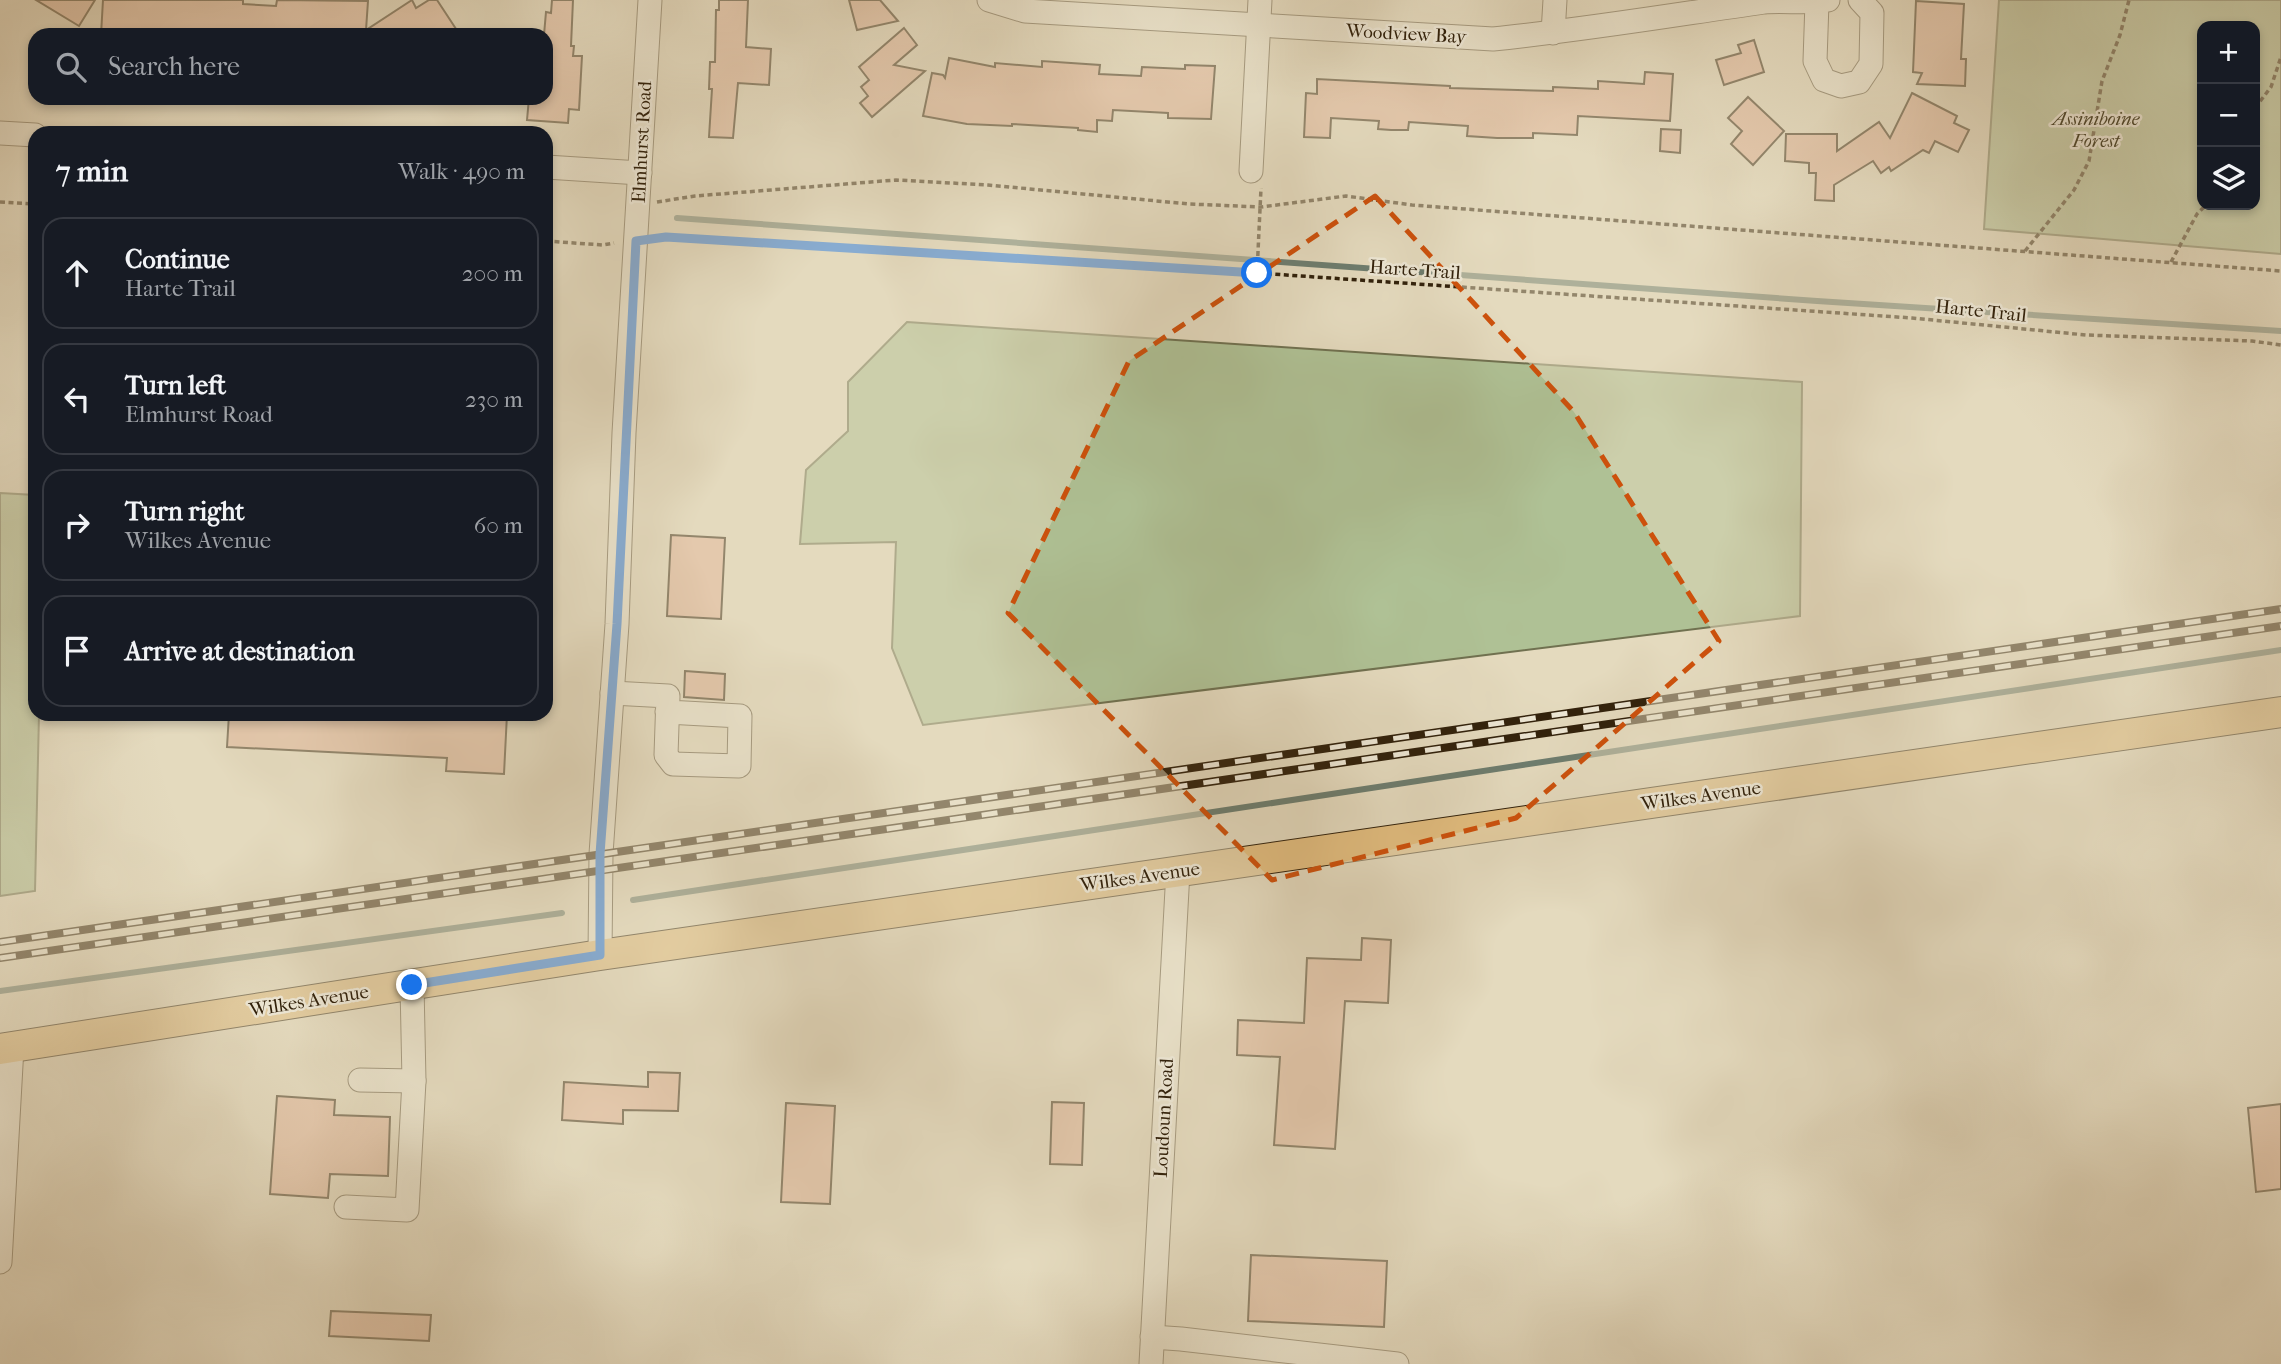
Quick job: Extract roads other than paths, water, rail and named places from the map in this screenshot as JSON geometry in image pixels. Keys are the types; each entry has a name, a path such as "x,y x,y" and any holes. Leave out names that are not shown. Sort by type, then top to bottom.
{"main road":[{"name":"Wilkes Avenue","path":"6,1048 600,955 2281,712"}],"street":[{"name":"Elmhurst Road","path":"600,955 600,854 612,693 650,0"},
{"name":"Woodview Bay","path":"989,0 1025,11 1493,39 1553,33 1769,1 1823,1 1815,61 1824,80 1841,86 1859,82 1871,64 1872,13 1860,0"},
{"path":"1251,171 1260,0"},
{"path":"1553,33 1555,0"},
{"path":"0,133 28,135"},
{"path":"553,167 640,173"},
{"path":"612,693 668,696 667,712"},
{"name":"Loudoun Road","path":"1151,1364 1178,871"},
{"path":"346,1207 407,1210 414,1081 412,985"},
{"path":"0,1262 6,1048"},
{"path":"360,1080 414,1081"},
{"path":"1152,1337 1391,1363"}],"waterway":[{"path":"677,218 1817,301 2281,331"},
{"path":"633,900 2281,650"},
{"path":"0,991 562,913"}],"railway":[{"path":"0,942 2281,609"},
{"path":"0,958 2281,626"}],"park label":[{"name":"Assiniboine Forest","path":"2096,130"}]}
